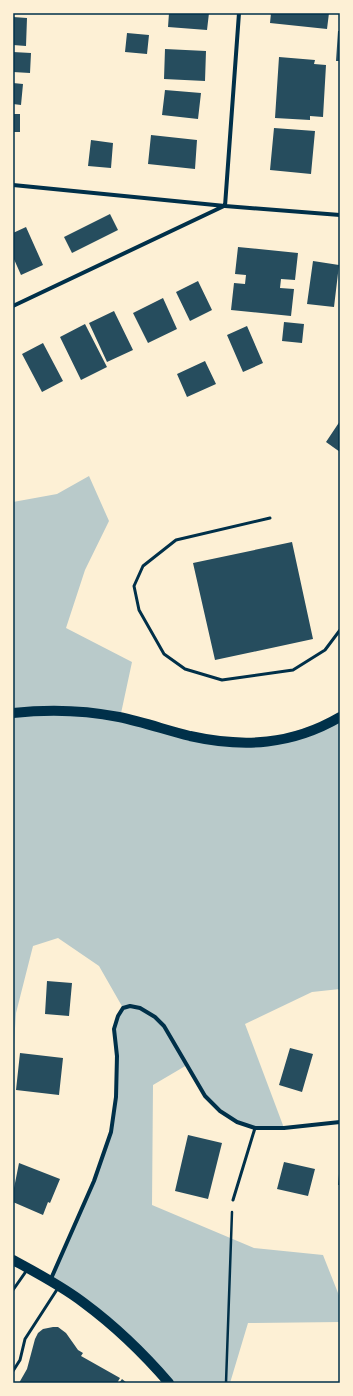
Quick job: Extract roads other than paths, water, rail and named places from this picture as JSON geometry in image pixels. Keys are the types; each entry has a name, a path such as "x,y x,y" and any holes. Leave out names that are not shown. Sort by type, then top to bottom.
{"main road":[{"path":"13,713 54,711 99,714 191,736 235,743 255,744 275,742 294,737 312,731 340,717"},
{"path":"13,1260 55,1283 84,1302 135,1347 169,1383"}],"street":[{"path":"225,206 239,13"},
{"path":"13,185 225,206 340,215"},
{"path":"13,306 225,206"},
{"path":"55,1283 111,1132 116,1097 117,1056 114,1029 118,1016 123,1008 130,1006 140,1008 155,1017 164,1026 205,1096 220,1112 237,1122 255,1128 284,1128 340,1122"}],"lane":[{"path":"270,518 176,540 143,566 134,586 139,610 164,654 185,669 222,680 293,670 325,650 340,630"},
{"path":"233,1200 255,1128"},
{"path":"13,1290 28,1268"},
{"path":"13,1372 20,1360 25,1339 55,1283"}]}
